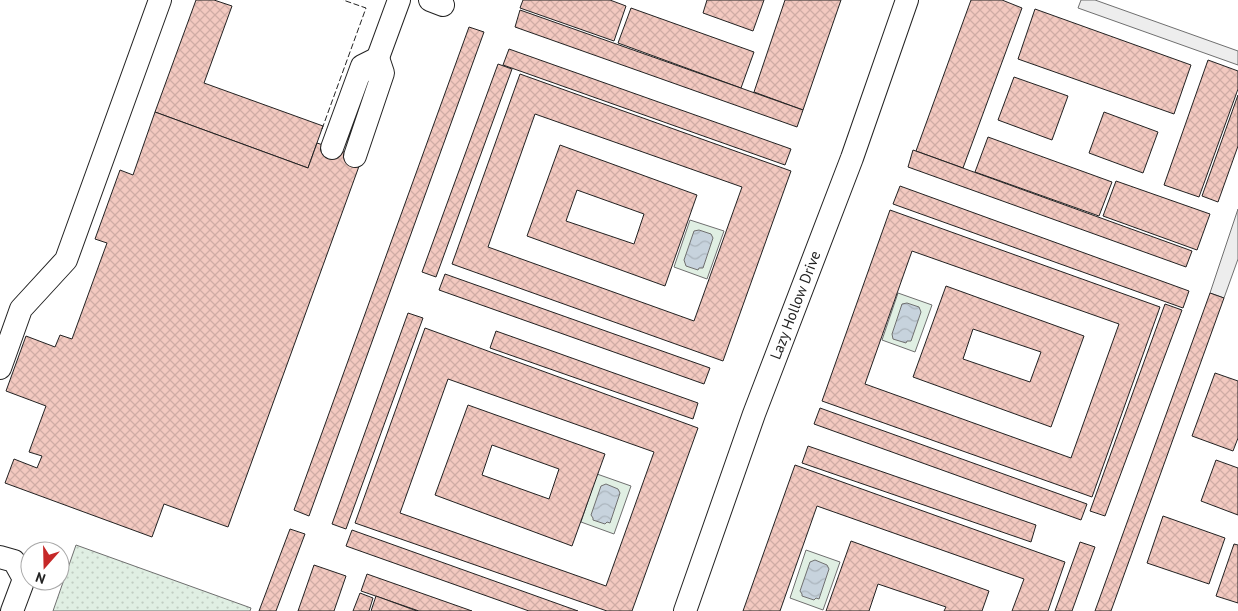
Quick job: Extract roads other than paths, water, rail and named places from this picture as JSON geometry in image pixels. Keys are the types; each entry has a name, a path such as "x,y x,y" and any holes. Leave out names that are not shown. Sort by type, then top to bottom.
{"street":[{"path":"0,368 21,309 66,260 160,0"},
{"path":"344,152 399,0"},
{"name":"Lazy Hollow Drive","path":"685,611 754,414 852,158 907,0"},
{"path":"0,557 14,561 24,579 12,611"}],"water":[{"path":"699,230 711,234 713,238 703,268 698,270 686,266 684,260 694,231"},
{"path":"907,303 919,307 921,312 911,341 906,343 893,339 892,334 902,304"},
{"path":"606,484 618,489 620,493 610,523 607,522 605,524 593,520 591,515 601,486"},
{"path":"815,560 827,565 829,569 819,599 816,598 814,600 802,596 800,591 810,562"}]}
